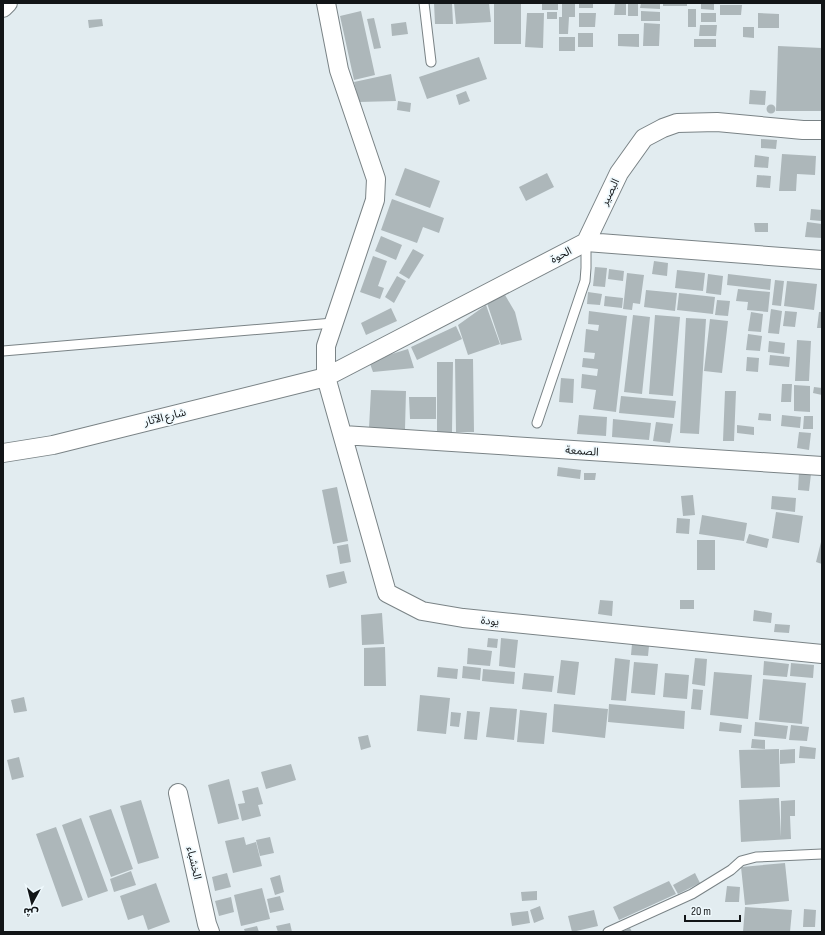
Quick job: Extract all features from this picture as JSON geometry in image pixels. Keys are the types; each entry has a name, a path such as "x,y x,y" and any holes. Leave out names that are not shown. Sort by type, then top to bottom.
{"street":[{"path":"3,8 8,3"},
{"name":"يودة","path":"326,3 339,70 376,179 375,200 326,346 326,377 387,593 422,611 463,618 822,654"},
{"name":"البصير","path":"586,242 619,173 644,138 663,128 678,123 717,122 802,130 822,130"},
{"path":"586,242 822,260"},
{"name":"الحوة","path":"326,377 586,242"},
{"name":"شارع الآثار","path":"3,453 53,445 326,377"},
{"name":"الصمعة","path":"342,435 822,466"},
{"name":"الخشباء","path":"178,793 210,932"}],"lane":[{"path":"424,3 431,62"},
{"name":"البصير","path":"537,423 585,281 586,242"},
{"path":"3,351 334,323"},
{"path":"608,932 692,894 731,870 742,861 756,857 822,854"}],"building":[{"path":"434,3 452,3 453,24 435,24"},
{"path":"454,3 489,3 491,22 456,24"},
{"path":"494,3 521,3 521,44 494,44"},
{"path":"542,3 558,3 558,10 542,10"},
{"path":"562,3 575,3 575,17 562,17"},
{"path":"579,3 593,3 593,8 579,8"},
{"path":"615,3 626,3 626,15 614,15"},
{"path":"628,3 638,3 638,16 628,16"},
{"path":"641,3 660,3 660,9 640,8"},
{"path":"663,3 687,3 687,6 663,6"},
{"path":"701,3 714,3 714,10 701,9"},
{"path":"720,5 742,5 741,15 720,15"},
{"path":"688,9 696,9 696,27 688,27"},
{"path":"361,11 375,75 354,80 340,16"},
{"path":"641,11 660,12 660,21 641,21"},
{"path":"547,12 557,12 557,19 547,19"},
{"path":"527,13 544,13 543,48 525,47"},
{"path":"579,13 596,13 595,27 579,27"},
{"path":"701,13 716,13 716,22 701,22"},
{"path":"758,13 779,14 779,28 758,28"},
{"path":"559,17 569,17 568,34 559,34"},
{"path":"374,18 381,48 374,49 367,19"},
{"path":"102,19 103,26 89,28 88,20"},
{"path":"406,22 408,34 392,36 391,24"},
{"path":"644,23 660,24 659,46 643,46"},
{"path":"700,25 717,25 716,36 699,36"},
{"path":"743,27 754,27 754,38 743,37"},
{"path":"578,33 593,33 593,47 578,47"},
{"path":"618,34 639,34 639,47 618,46"},
{"path":"559,37 575,37 575,51 559,51"},
{"path":"694,39 716,39 716,47 694,47"},
{"path":"778,46 822,48 822,111 776,111"},
{"path":"479,57 487,79 427,99 419,77"},
{"path":"391,74 396,101 359,102 354,82"},
{"path":"750,90 766,91 765,105 749,104"},
{"path":"466,91 470,101 459,105 456,95"},
{"path":"398,101 411,103 410,112 397,110"},
{"path":"769,105 773,105 775,109 773,113 769,113 767,111 767,107"},
{"path":"761,139 777,140 776,149 761,148"},
{"path":"782,154 816,156 815,175 797,174 796,191 779,191"},
{"path":"755,155 769,157 768,168 754,167"},
{"path":"405,168 440,181 430,208 395,195"},
{"path":"547,173 554,187 526,201 519,187"},
{"path":"757,175 771,176 770,188 756,187"},
{"path":"392,199 444,218 439,233 423,227 417,243 381,230"},
{"path":"811,209 822,210 821,221 810,220"},
{"path":"807,222 822,224 822,238 805,237"},
{"path":"754,223 768,223 768,232 755,232"},
{"path":"381,236 402,245 396,260 375,251"},
{"path":"413,249 424,255 409,279 399,273"},
{"path":"373,256 387,261 378,286 384,288 380,299 360,292"},
{"path":"654,261 668,263 667,276 652,274"},
{"path":"595,267 607,268 605,287 593,286"},
{"path":"609,269 624,271 623,281 608,279"},
{"path":"677,270 705,273 703,291 675,288"},
{"path":"627,273 644,275 640,304 633,303 632,310 623,309"},
{"path":"708,274 723,276 721,295 706,293"},
{"path":"728,274 771,279 770,290 727,285"},
{"path":"397,276 406,281 394,303 385,297"},
{"path":"775,280 784,281 781,306 772,305"},
{"path":"787,281 817,284 814,310 784,306"},
{"path":"738,289 770,292 768,312 747,310 748,302 736,301"},
{"path":"646,290 677,293 675,311 644,307"},
{"path":"588,292 602,294 600,305 587,304"},
{"path":"679,293 715,297 713,314 677,310"},
{"path":"505,295 515,312 522,340 501,345 487,303"},
{"path":"605,296 623,298 622,308 604,306"},
{"path":"717,300 730,301 728,316 715,315"},
{"path":"486,305 500,344 468,355 458,325"},
{"path":"391,308 397,321 366,335 361,323"},
{"path":"771,309 782,311 779,334 768,333"},
{"path":"589,311 627,316 616,412 593,409 596,390 581,388 582,374 597,376 598,369 582,367 583,358 594,359 595,353 584,352 586,329 598,331 599,325 588,324"},
{"path":"785,311 797,312 795,327 783,326"},
{"path":"751,312 763,314 761,332 748,331"},
{"path":"819,312 822,312 822,328 817,328"},
{"path":"633,315 650,317 642,394 624,392"},
{"path":"655,315 680,317 673,396 649,394"},
{"path":"686,318 706,319 699,434 680,433"},
{"path":"710,319 728,321 722,373 704,371"},
{"path":"456,326 462,339 417,360 411,347"},
{"path":"748,334 762,336 760,351 746,350"},
{"path":"797,340 811,341 809,381 795,381"},
{"path":"769,341 785,343 784,354 768,352"},
{"path":"408,349 414,368 373,372 369,361"},
{"path":"770,355 790,357 789,367 769,365"},
{"path":"747,357 759,358 758,372 746,371"},
{"path":"455,359 473,359 474,432 456,432"},
{"path":"437,362 453,362 452,432 437,432"},
{"path":"561,378 574,379 573,403 559,402"},
{"path":"782,384 792,384 791,402 781,402"},
{"path":"794,385 810,386 810,412 794,411"},
{"path":"814,387 822,388 822,395 813,393"},
{"path":"371,390 406,391 405,429 369,428"},
{"path":"725,391 736,391 734,441 723,441"},
{"path":"621,396 676,401 674,418 619,413"},
{"path":"409,397 436,397 436,419 410,419"},
{"path":"759,413 771,414 771,421 758,420"},
{"path":"579,415 607,417 606,436 577,434"},
{"path":"782,415 801,417 800,428 781,426"},
{"path":"804,416 813,416 813,429 803,429"},
{"path":"613,419 651,423 649,440 612,437"},
{"path":"656,422 673,424 670,443 653,441"},
{"path":"737,425 754,427 754,435 737,433"},
{"path":"799,432 811,433 809,450 797,448"},
{"path":"558,467 581,470 580,479 557,476"},
{"path":"799,472 811,474 809,491 798,490"},
{"path":"584,473 596,473 595,480 584,480"},
{"path":"337,487 348,541 333,544 322,490"},
{"path":"693,495 695,515 683,516 681,496"},
{"path":"772,496 796,498 795,512 771,509"},
{"path":"776,512 803,516 799,543 772,538"},
{"path":"702,515 747,523 744,541 699,534"},
{"path":"677,518 690,519 689,534 676,533"},
{"path":"749,534 769,539 767,548 746,543"},
{"path":"697,540 715,540 715,570 697,570"},
{"path":"822,542 822,564 816,562"},
{"path":"348,544 351,562 340,564 337,546"},
{"path":"344,571 347,583 329,588 326,575"},
{"path":"600,600 613,601 612,616 598,614"},
{"path":"680,600 694,600 694,609 680,609"},
{"path":"754,610 772,613 771,623 753,621"},
{"path":"382,613 384,644 362,645 361,615"},
{"path":"775,624 790,625 789,633 774,632"},
{"path":"488,638 498,639 497,648 487,647"},
{"path":"501,638 518,640 515,668 499,666"},
{"path":"632,644 649,646 648,656 631,655"},
{"path":"385,647 386,686 364,686 364,648"},
{"path":"468,648 492,651 490,666 467,664"},
{"path":"615,658 630,660 626,701 611,700"},
{"path":"695,658 707,659 705,686 692,684"},
{"path":"561,660 579,662 575,695 557,693"},
{"path":"764,661 789,664 787,677 763,675"},
{"path":"634,662 658,664 655,695 631,693"},
{"path":"791,663 814,665 813,678 790,676"},
{"path":"463,666 481,668 480,680 462,678"},
{"path":"438,667 458,669 457,679 437,677"},
{"path":"483,669 515,672 514,684 482,681"},
{"path":"714,672 752,675 748,719 710,715"},
{"path":"524,673 554,676 552,692 522,689"},
{"path":"665,673 689,675 687,699 663,697"},
{"path":"763,679 806,683 802,724 759,720"},
{"path":"693,689 703,690 701,710 691,709"},
{"path":"420,695 450,698 446,734 417,731"},
{"path":"24,697 27,711 14,713 11,700"},
{"path":"554,704 608,709 605,738 552,732"},
{"path":"609,704 685,711 684,729 608,722"},
{"path":"490,707 517,709 514,740 486,737"},
{"path":"520,710 547,713 544,744 517,742"},
{"path":"467,711 480,712 477,740 464,739"},
{"path":"451,712 461,713 459,727 450,726"},
{"path":"720,722 742,725 741,733 719,731"},
{"path":"755,722 788,726 786,739 754,736"},
{"path":"791,725 809,727 807,741 789,740"},
{"path":"368,735 371,747 361,750 358,737"},
{"path":"752,739 765,740 765,749 751,748"},
{"path":"800,746 816,748 815,759 799,758"},
{"path":"779,749 780,787 741,788 739,750"},
{"path":"795,749 795,763 780,764 780,750"},
{"path":"19,757 24,777 12,780 7,760"},
{"path":"291,764 296,780 266,789 261,772"},
{"path":"229,779 239,819 218,824 208,785"},
{"path":"258,787 263,804 258,805 261,816 242,821 238,804 245,803 242,791"},
{"path":"779,798 781,837 781,801 795,800 795,816 790,816 791,839 741,842 739,800"},
{"path":"141,800 159,858 138,864 120,806"},
{"path":"111,809 133,869 111,877 89,816"},
{"path":"81,818 108,891 88,898 62,825"},
{"path":"56,827 83,900 62,907 36,834"},
{"path":"244,837 246,845 256,842 262,866 233,873 225,841"},
{"path":"270,837 274,853 260,856 256,840"},
{"path":"785,863 789,901 745,905 741,867"},
{"path":"131,871 136,885 114,892 110,879"},
{"path":"227,873 231,887 215,891 212,877"},
{"path":"695,873 700,883 678,894 673,885"},
{"path":"280,875 284,892 275,895 270,878"},
{"path":"669,881 676,894 619,920 613,907"},
{"path":"156,883 170,922 148,930 143,915 128,920 120,896"},
{"path":"727,886 740,887 739,902 725,902"},
{"path":"262,888 270,919 241,926 234,895"},
{"path":"537,891 537,900 522,901 521,892"},
{"path":"280,896 284,910 270,913 267,899"},
{"path":"231,897 234,912 219,916 215,901"},
{"path":"540,906 544,919 534,923 530,910"},
{"path":"745,907 792,910 790,932 743,932"},
{"path":"804,909 816,910 815,927 803,927"},
{"path":"594,910 598,926 572,932 568,916"},
{"path":"528,911 530,923 512,926 510,913"},
{"path":"290,923 292,932 278,932 276,926"},
{"path":"257,926 259,932 245,932 244,929"},
{"path":"630,928 632,932 621,932"}]}
